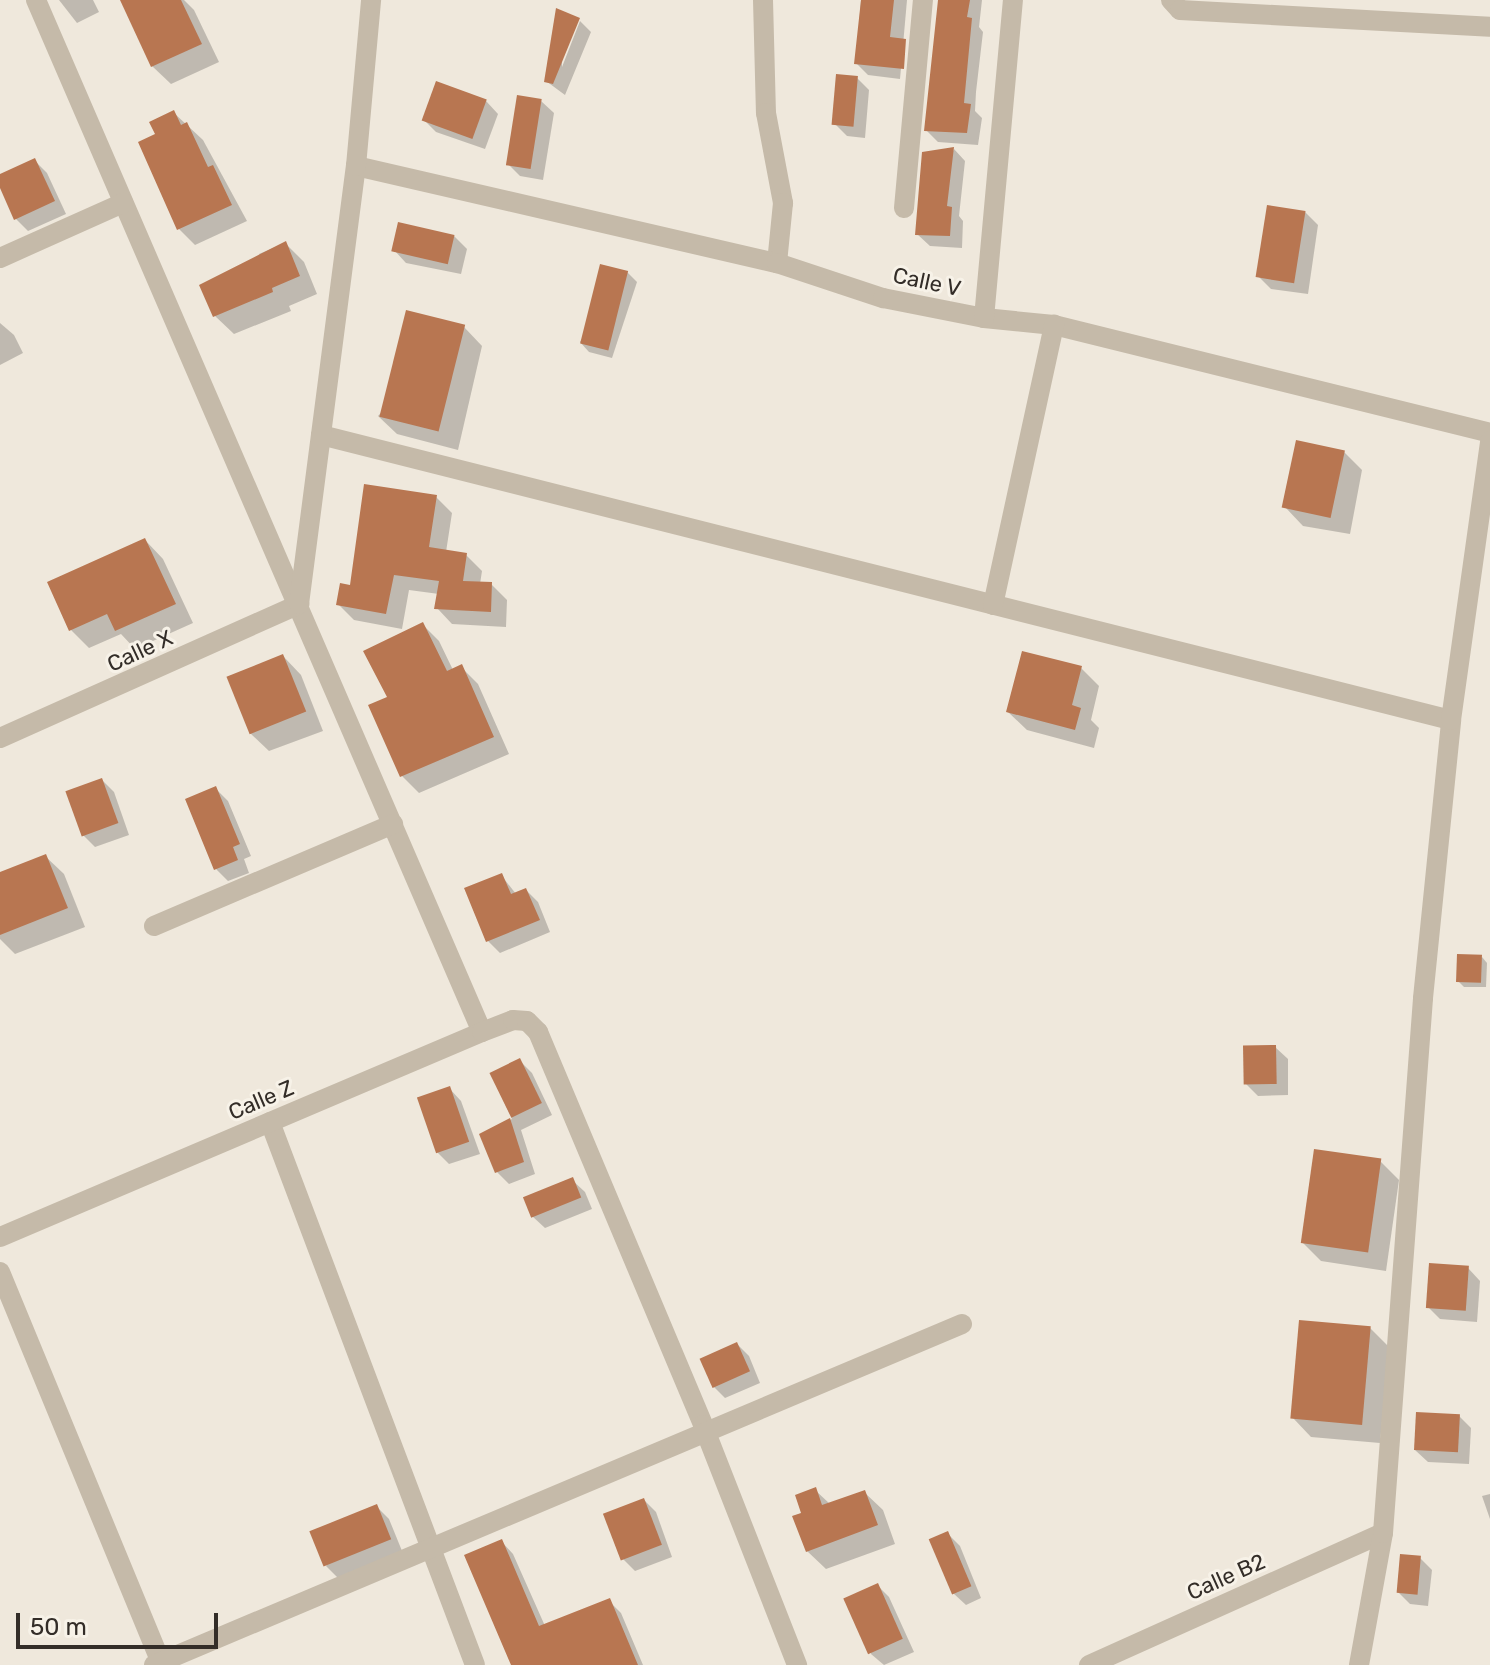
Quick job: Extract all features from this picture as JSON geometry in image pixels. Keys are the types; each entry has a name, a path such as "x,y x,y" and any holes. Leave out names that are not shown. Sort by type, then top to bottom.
{"street":[{"path":"36,0 482,1032"},
{"path":"299,604 356,166 371,0"},
{"path":"763,0 766,113 783,203 777,263"},
{"path":"904,208 923,0"},
{"path":"984,318 1013,0"},
{"path":"1171,0 1180,10 1490,27"},
{"name":"Calle V","path":"356,166 777,263 883,298 984,318 1054,325 1490,433"},
{"path":"0,258 123,203"},
{"path":"993,605 1054,325"},
{"path":"321,435 1451,720"},
{"path":"1359,1665 1383,1533 1423,998 1451,720 1490,441"},
{"name":"Calle X","path":"0,738 299,604"},
{"path":"154,926 393,824"},
{"name":"Calle Z","path":"0,1237 482,1032 513,1020 527,1021 538,1032 706,1432"},
{"path":"270,1122 475,1665"},
{"path":"0,1272 159,1664 962,1324"},
{"path":"706,1432 797,1665"},
{"name":"Calle B2","path":"1089,1665 1383,1533"}],"building":[{"path":"120,0 181,0 202,44 151,67"},
{"path":"861,0 894,0 890,37 906,39 904,69 854,64"},
{"path":"938,0 970,0 967,17 972,18 964,103 971,104 967,133 924,131"},
{"path":"556,8 580,18 553,84 544,82"},
{"path":"836,74 858,76 853,127 832,125"},
{"path":"436,81 487,99 472,139 422,120"},
{"path":"517,95 542,99 531,169 506,165"},
{"path":"174,110 181,125 187,122 208,167 213,165 232,205 177,230 138,142 155,134 149,122"},
{"path":"954,147 947,206 952,207 950,236 915,235 922,152"},
{"path":"35,158 55,201 14,220 0,188 0,174"},
{"path":"1267,205 1306,211 1294,283 1256,277"},
{"path":"398,222 455,235 448,264 391,251"},
{"path":"286,241 300,276 272,288 273,292 213,317 199,285"},
{"path":"600,264 628,271 608,351 580,344"},
{"path":"406,310 465,325 439,431 379,417"},
{"path":"1296,440 1345,450 1331,518 1282,507"},
{"path":"364,484 437,495 429,547 467,553 463,581 492,582 491,612 434,609 439,581 394,575 386,614 336,605 340,583 350,585"},
{"path":"145,538 176,604 115,631 107,614 69,631 47,582"},
{"path":"423,622 447,671 462,664 494,737 400,777 368,705 387,697 363,651"},
{"path":"1022,651 1082,666 1072,705 1081,708 1075,730 1006,712"},
{"path":"283,654 306,711 250,734 226,677"},
{"path":"102,778 118,823 82,836 65,791"},
{"path":"216,786 240,844 233,847 238,860 214,870 185,799"},
{"path":"46,854 68,908 0,935 0,872"},
{"path":"502,873 511,894 526,888 540,920 486,942 464,888"},
{"path":"1457,954 1482,955 1481,983 1456,982"},
{"path":"1276,1045 1277,1084 1244,1085 1243,1046"},
{"path":"520,1058 542,1103 511,1118 489,1073"},
{"path":"450,1086 469,1142 436,1153 417,1097"},
{"path":"510,1118 524,1162 495,1173 479,1134"},
{"path":"1314,1149 1381,1158 1368,1253 1301,1243"},
{"path":"573,1177 581,1197 531,1218 523,1197"},
{"path":"1429,1263 1469,1266 1466,1311 1426,1308"},
{"path":"1299,1320 1371,1326 1362,1425 1290,1419"},
{"path":"737,1342 750,1371 713,1388 700,1359"},
{"path":"1416,1412 1460,1414 1458,1452 1414,1450"},
{"path":"816,1487 822,1505 865,1490 878,1525 806,1552 792,1516 801,1513 795,1495"},
{"path":"644,1498 662,1545 621,1560 603,1514"},
{"path":"377,1504 391,1539 324,1567 309,1531"},
{"path":"948,1531 971,1586 952,1594 929,1539"},
{"path":"502,1539 539,1626 610,1598 638,1665 511,1665 464,1555"},
{"path":"1400,1554 1421,1556 1418,1595 1397,1593"},
{"path":"878,1583 903,1639 868,1654 843,1598"}]}
